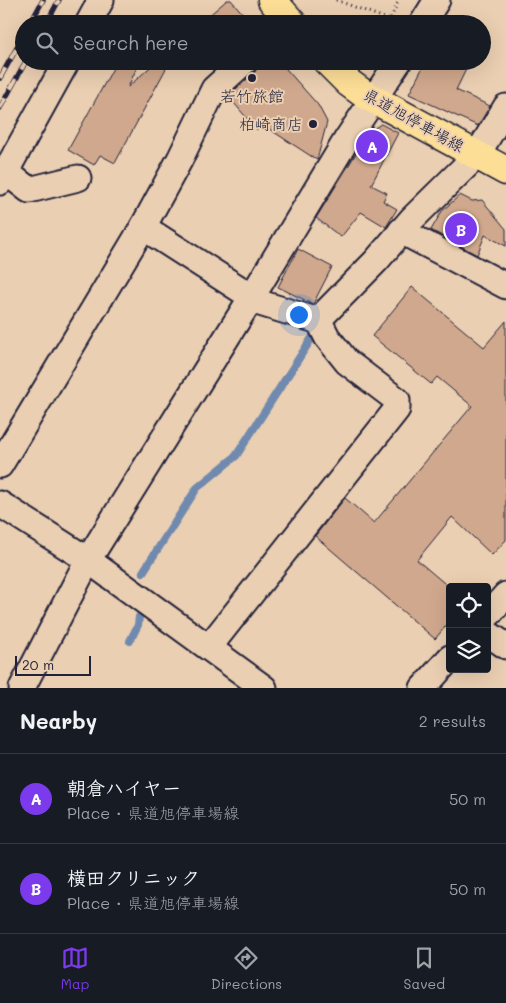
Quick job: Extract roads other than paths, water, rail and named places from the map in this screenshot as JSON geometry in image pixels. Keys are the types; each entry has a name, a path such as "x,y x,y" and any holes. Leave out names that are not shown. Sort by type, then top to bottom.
{"main road":[{"path":"272,0 284,15"},
{"name":"県道旭停車場線","path":"337,70 349,83 374,99 506,171"}],"street":[{"path":"93,15 101,0"},
{"path":"428,15 437,0"},
{"path":"62,70 3,177 29,190 78,178"},
{"path":"0,465 143,227 180,159 214,88 235,70"},
{"path":"22,688 88,560 251,298 347,139 393,70"},
{"path":"317,321 376,261 401,231 477,155 506,107"},
{"path":"143,227 251,298 317,321 347,362 397,400 397,409 210,647"},
{"path":"401,231 506,286"},
{"path":"0,504 88,560 264,688"},
{"path":"491,612 506,595"},
{"path":"491,636 506,646"},
{"path":"423,688 446,662"}],"waterway":[{"path":"143,572 197,488 236,456 317,330"},
{"path":"130,641 138,625 139,617"}],"railway":[{"path":"35,15 43,0"},
{"path":"51,15 59,0"},
{"path":"0,78 15,51"},
{"path":"0,108 21,70"}],"place":[{"name":"若竹旅館","path":"252,78"},
{"name":"柏崎商店","path":"313,124"},
{"name":"朝倉ハイヤー","path":"372,146"},
{"name":"横田クリニック","path":"461,229"}]}
